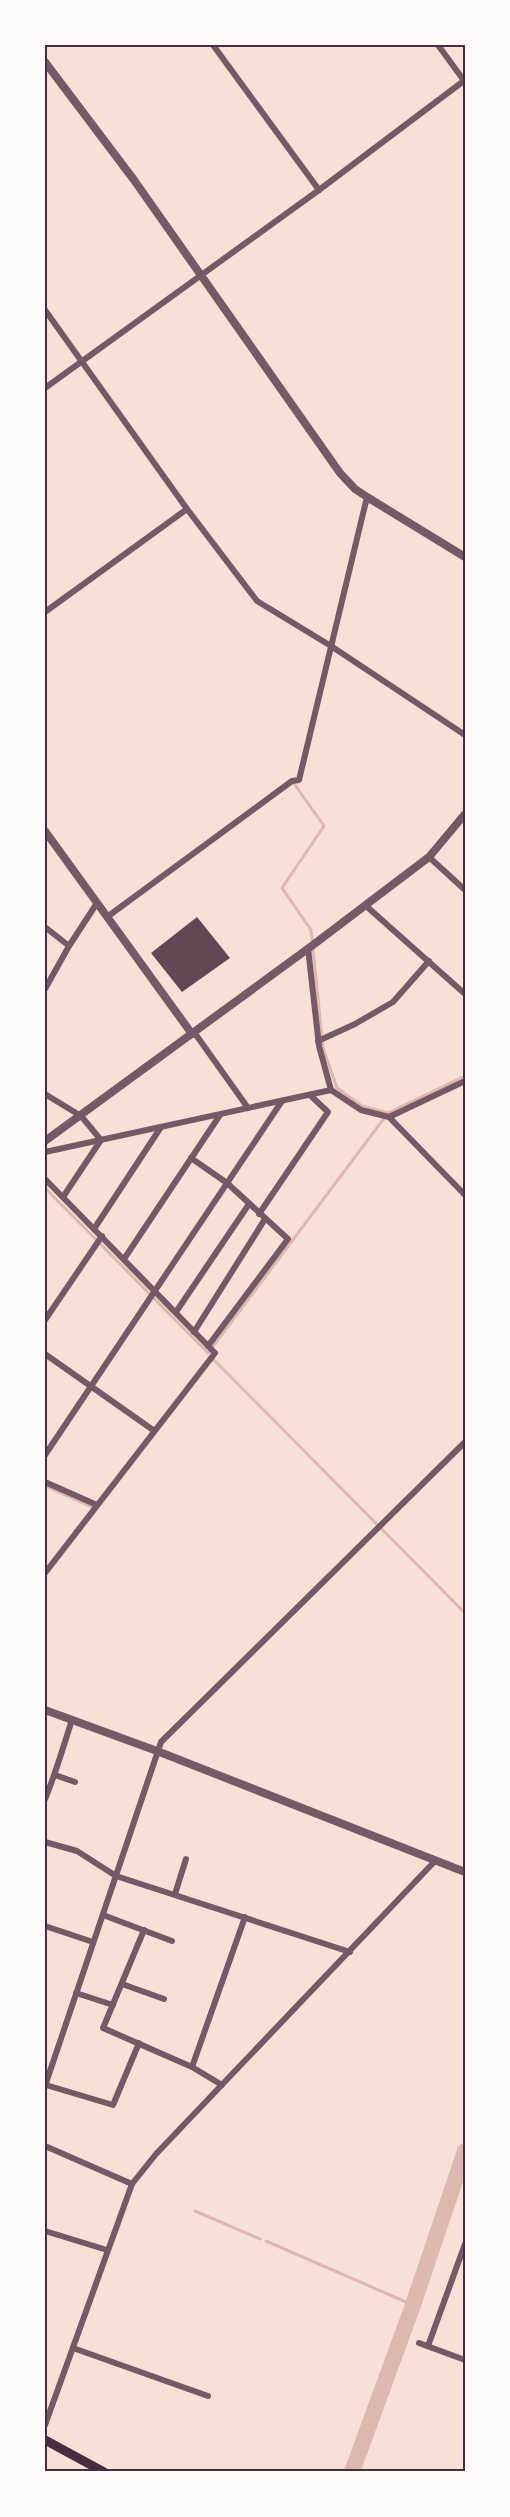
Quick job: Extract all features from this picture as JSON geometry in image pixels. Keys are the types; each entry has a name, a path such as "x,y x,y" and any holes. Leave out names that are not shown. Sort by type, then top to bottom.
{"main road":[{"path":"45,2440 104,2472"}],"street":[{"path":"213,45 320,190"},
{"path":"45,388 320,190 465,81 438,45"},
{"path":"45,62 201,275 321,447 355,489 465,556"},
{"path":"45,310 187,509 257,601 331,646 465,735"},
{"path":"107,917 292,781 299,780 367,497"},
{"path":"45,612 187,509"},
{"path":"45,1141 429,857 465,814"},
{"path":"45,831 248,1108"},
{"path":"429,857 465,890"},
{"path":"45,989 97,903"},
{"path":"365,905 465,994"},
{"path":"45,927 69,946"},
{"path":"308,948 318,1041 331,1090 361,1110 389,1117 465,1195"},
{"path":"318,1041 355,1024 393,1002 429,962"},
{"path":"389,1117 465,1082"},
{"path":"45,1152 331,1090"},
{"path":"45,1094 81,1116 101,1140"},
{"path":"259,1214 328,1112 310,1095"},
{"path":"45,1455 282,1101"},
{"path":"124,1259 221,1114"},
{"path":"94,1229 161,1127"},
{"path":"63,1197 101,1140"},
{"path":"191,1158 227,1183 288,1239 208,1346"},
{"path":"45,1179 215,1353 153,1430 45,1573"},
{"path":"176,1312 249,1204"},
{"path":"194,1332 265,1219"},
{"path":"45,1320 102,1236"},
{"path":"45,1354 153,1430"},
{"path":"139,2043 113,2105 45,2086 48,2070 161,1742 465,1442"},
{"path":"45,1482 97,1505"},
{"path":"45,1710 157,1751 465,1872"},
{"path":"45,1799 72,1720"},
{"path":"55,1775 75,1782"},
{"path":"45,1842 77,1851 116,1876 350,1952"},
{"path":"175,1894 186,1859"},
{"path":"45,2425 132,2184 156,2154 435,1861"},
{"path":"103,1915 172,1941"},
{"path":"192,2067 245,1917"},
{"path":"45,1926 93,1942"},
{"path":"144,1930 103,2028 192,2067 222,2085"},
{"path":"122,1984 164,2000"},
{"path":"76,1993 113,2005"},
{"path":"45,2146 132,2184"},
{"path":"45,2231 107,2250"},
{"path":"428,2346 465,2244"},
{"path":"419,2343 465,2360"},
{"path":"73,2348 208,2396"}],"building":[{"path":"197,917 230,958 182,992 151,953"}],"waterway":[{"path":"208,1353 388,1113 362,1106 337,1088 323,1048 311,930 282,888 324,826 293,782"},
{"path":"388,1113 465,1076"},
{"path":"45,1188 208,1353"},
{"path":"212,1358 465,1613"},
{"path":"45,1486 94,1508"},
{"path":"352,2472 413,2305 465,2151"},
{"path":"195,2211 260,2239"},
{"path":"266,2241 413,2305"}]}
